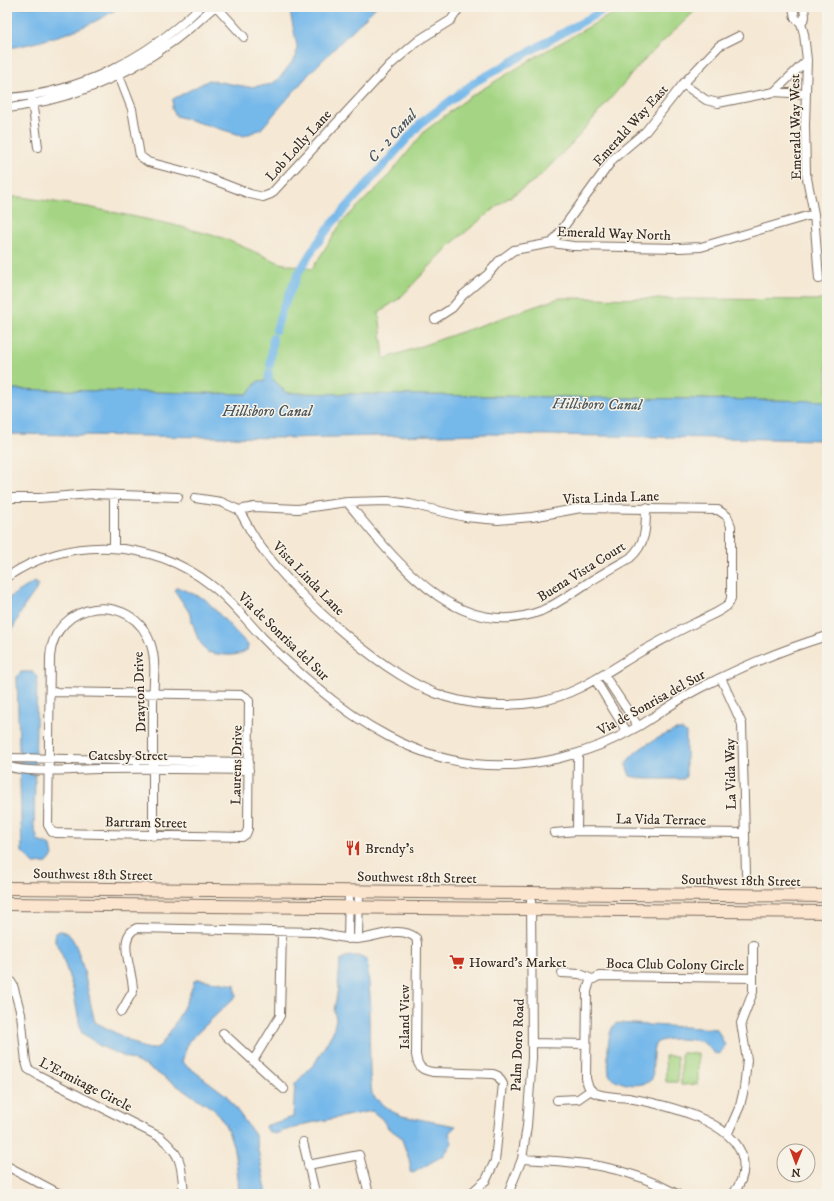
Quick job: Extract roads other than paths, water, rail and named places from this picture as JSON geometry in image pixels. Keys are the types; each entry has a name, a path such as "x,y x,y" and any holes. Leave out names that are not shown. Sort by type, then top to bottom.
{"main road":[{"name":"Southwest 18th Street","path":"7,888 827,896"},
{"path":"7,904 827,912"}],"street":[{"path":"7,98 32,95 65,88 118,72 177,28 200,7"},
{"path":"7,108 75,94 118,72 153,57 176,41 214,7"},
{"path":"217,7 244,37"},
{"name":"Lob Lolly Lane","path":"118,72 132,109 140,156 148,162 206,177 250,194 263,197 271,194 390,65 419,40 451,20 460,7"},
{"name":"Emerald Way West","path":"794,7 795,18 801,23 804,34 806,60 806,173 814,214 819,279"},
{"name":"Emerald Way West","path":"801,23 805,17 804,7"},
{"name":"Emerald Way East","path":"552,243 613,159 646,130 683,84 719,46 740,36"},
{"path":"774,92 806,60"},
{"path":"683,84 706,100 718,103 774,92 806,94"},
{"path":"32,95 38,147"},
{"name":"Emerald Way North","path":"435,319 452,308 499,261 514,250 552,243 573,246 701,247 814,214"},
{"path":"7,498 40,498 79,495 178,497"},
{"path":"114,495 114,548"},
{"name":"Vista Linda Lane","path":"195,498 221,502 239,510 254,508 298,509 347,502 395,502 417,505 465,517 498,520 532,517 581,508 713,509 723,512 727,516 731,526 731,598 725,608 671,635 596,680 572,692 540,702 500,705 466,702 446,697 404,678 378,660 314,606 264,552 239,510"},
{"name":"Buena Vista Court","path":"347,502 400,563 441,598 464,612 477,616 505,619 518,618 543,610 630,558 641,546 645,536 646,508"},
{"name":"Via de Sonrisa del Sur","path":"7,577 24,567 60,553 92,548 114,548 143,552 161,557 196,574 226,598 264,639 315,686 364,723 400,743 447,759 490,765 526,764 578,754 627,732 690,693 721,678 770,655 827,636"},
{"name":"Drayton Drive","path":"48,825 50,652 58,630 66,622 78,614 102,608 120,611 130,616 146,634 153,658 153,836"},
{"path":"604,675 638,726"},
{"name":"La Vida Way","path":"721,678 742,724 746,874"},
{"path":"596,680 627,732"},
{"path":"50,692 153,694"},
{"name":"Laurens Drive","path":"153,694 242,695 249,701 248,829 246,834"},
{"path":"577,831 578,754"},
{"name":"Catesby Street","path":"7,758 249,766"},
{"name":"Catesby Street","path":"7,766 17,769 38,770 153,764"},
{"name":"Bartram Street","path":"48,825 52,832 56,833 242,837 246,834"},
{"name":"La Vida Terrace","path":"554,833 577,831 744,833"},
{"path":"348,939 354,891"},
{"name":"Palm Doro Road","path":"508,1194 522,1159 527,1126 532,1043 531,893"},
{"path":"353,908 358,939"},
{"name":"Island View","path":"121,1012 133,991 126,945 128,934 137,928 314,932 348,939 358,939 386,933 412,934 416,938 416,1055 419,1067 423,1070 433,1072 493,1074 501,1080 503,1089 495,1161 486,1180 470,1194"},
{"path":"253,1061 280,1016 282,931"},
{"name":"Boca Club Colony Circle","path":"728,1133 740,1106 744,1089 747,1060 742,1023 744,1012 752,997 753,945"},
{"path":"562,973 580,974 592,979"},
{"name":"Boca Club Colony Circle","path":"591,1090 586,1078 586,1044 587,991 592,979 599,976 619,975 753,978"},
{"name":"L'Ermitage Circle","path":"7,976 13,985 20,1009 24,1054 28,1069 160,1137 176,1152 180,1160 184,1194"},
{"path":"223,1033 284,1089"},
{"path":"532,1043 586,1044"},
{"path":"557,1100 578,1099 591,1090 598,1094 634,1100 675,1110 705,1121 728,1133 738,1146 743,1161 742,1177 733,1194"},
{"path":"303,1142 314,1188"},
{"path":"308,1165 359,1155 369,1194"},
{"path":"522,1159 603,1165 645,1178 677,1194"},
{"path":"7,1166 60,1194"}],"water":[{"path":"7,7 120,7 81,28 53,38 9,48 7,47"},
{"path":"290,7 376,7 309,74 261,129 244,136 176,116 172,109 173,99 209,80 248,87 268,85 278,80 296,57 297,46"},
{"name":"Hillsboro Canal","path":"274,380 286,393 827,401 827,440 490,434 283,438 7,434 7,389 247,394 258,381"},
{"path":"34,582 38,584 36,590 23,608 7,641 7,599"},
{"path":"177,587 205,599 248,645 247,650 243,653 233,655 222,655 207,652 198,639 189,612 175,591"},
{"path":"21,672 33,672 37,677 34,826 38,841 51,846 53,856 47,863 34,864 22,852 17,677"},
{"path":"676,730 682,730 686,733 686,776 684,779 646,779 630,776 626,765 634,754 647,744"},
{"path":"59,931 65,932 69,935 75,943 79,953 95,1022 144,1048 154,1049 162,1043 179,1016 193,987 194,981 199,979 235,985 236,996 188,1042 182,1062 226,1095 255,1135 267,1194 239,1194 236,1159 230,1137 220,1116 212,1108 146,1066 100,1046 81,1032 73,989 62,955 55,941 55,934"},
{"path":"350,956 361,956 367,960 371,1008 369,1010 370,1074 372,1094 393,1112 402,1116 456,1126 449,1133 452,1143 444,1155 413,1173 410,1172 410,1162 401,1137 388,1128 382,1119 372,1111 305,1124 275,1134 269,1132 265,1126 293,1117 295,1084 315,1063 333,1032 336,1019 334,1011 340,962 343,958"},
{"path":"617,1023 717,1029 725,1045 721,1053 716,1054 702,1042 685,1039 663,1040 655,1045 653,1053 652,1079 648,1082 636,1085 624,1083 609,1075 609,1039 613,1027"}],"waterway":[{"name":"C - 2 Canal","path":"276,330 282,310 299,272 313,249 330,226 422,122 475,82 609,7"},
{"name":"C - 2 Canal","path":"270,365 273,338"},
{"path":"268,390 269,373"}],"place":[{"name":"Brendy's","path":"353,848"},
{"name":"Howard's Market","path":"457,962"}]}
